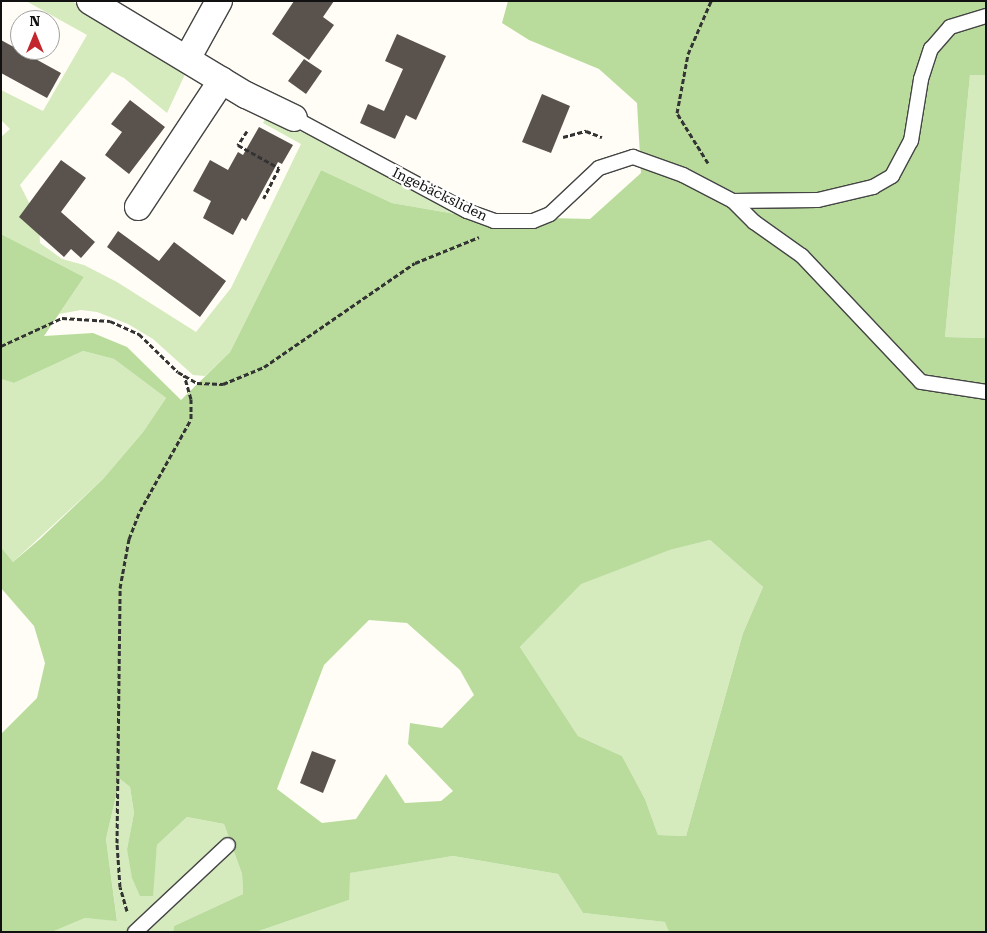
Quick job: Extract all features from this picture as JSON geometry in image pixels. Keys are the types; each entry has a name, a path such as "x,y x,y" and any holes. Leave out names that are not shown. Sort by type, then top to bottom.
{"street":[{"name":"Ingebäcksliden","path":"90,1 222,80 294,118"},
{"path":"188,58 219,1"},
{"path":"138,207 222,80"}],"lane":[{"name":"Ingebäcksliden","path":"294,118 467,210 504,222 533,221 550,214 599,168 626,157 654,162 733,201 818,200 843,196 873,187 892,176 911,141 921,79 931,48 950,27 986,16"},
{"path":"733,201 754,222 802,256 921,382 986,392"},
{"path":"132,926 228,845"}],"path":[{"path":"708,188 718,180 676,112 688,54 711,1"},
{"path":"247,131 238,145 279,168 264,198"},
{"path":"563,138 586,131 602,137"},
{"path":"1,346 62,318 88,317 117,323 139,334 183,375 197,383 223,384 264,367 415,263 503,228 504,222"},
{"path":"132,926 120,887 117,843 120,588 129,539 140,511 191,419 191,399 183,375"}],"green space":[{"path":"26,1 72,1 187,70 167,113 124,78 112,72 20,185 39,222 40,243 62,259 84,265 117,282 196,332 231,288 301,144 263,123 266,117 316,138 467,216 392,203 321,170 230,352 205,376 193,375 153,339 128,324 97,312 81,310 59,314 84,277 1,234 1,137 10,129 1,120 1,90 43,111 87,35 60,20 60,10 42,10"},
{"path":"508,1 986,1 986,75 970,75 945,337 986,338 986,932 669,932 665,922 583,913 558,874 453,856 350,873 349,900 256,932 173,932 174,926 243,894 242,874 224,824 187,817 157,845 153,896 140,896 132,878 127,849 134,813 130,787 120,779 106,839 117,921 85,918 52,932 1,932 1,734 37,698 45,663 34,626 1,588 1,547 13,562 40,539 103,479 143,432 166,398 114,359 83,351 14,383 1,379 1,234 84,277 44,336 93,333 127,347 181,400 230,352 321,170 392,203 467,216 590,219 641,173 637,103 599,69 529,40 502,23","holes":["710,540 763,587 743,633 686,836 658,835 645,799 622,756 578,736 520,647 581,584 670,550","369,620 407,623 460,670 474,695 442,728 410,723 408,744 453,791 441,801 405,803 386,774 356,819 322,823 277,789 324,665"]},
{"path":"970,75 986,75 986,338 945,337"},
{"path":"83,351 114,359 166,398 143,432 103,479 13,562 1,547 1,379 14,383"},
{"path":"710,540 763,587 743,633 686,836 658,835 645,799 622,756 578,736 520,647 581,583 670,550"},
{"path":"120,779 130,787 134,813 127,849 152,896 157,845 187,817 224,824 242,874 243,894 174,926 173,932 52,932 85,918 117,920 106,839"},
{"path":"453,856 558,874 583,913 666,922 669,932 256,932 349,900 349,873"}],"building":[{"path":"294,1 334,1 323,17 334,25 309,60 272,34"},
{"path":"397,34 446,56 416,120 406,115 395,139 360,123 368,104 384,111 403,69 385,61"},
{"path":"1,40 10,45 10,60 37,60 61,73 47,98 1,73"},
{"path":"304,59 322,71 306,94 288,81"},
{"path":"542,94 570,106 551,153 522,142"},
{"path":"130,100 165,127 129,174 105,155 122,132 111,124"},
{"path":"259,127 293,145 282,164 278,162 246,221 242,218 233,235 203,218 211,201 193,191 210,160 228,170 238,152 243,155"},
{"path":"61,160 86,178 61,212 95,242 81,258 71,249 64,257 19,217"},
{"path":"118,231 159,261 174,242 226,281 200,317 107,247"},
{"path":"312,751 336,760 323,793 300,783"}]}
